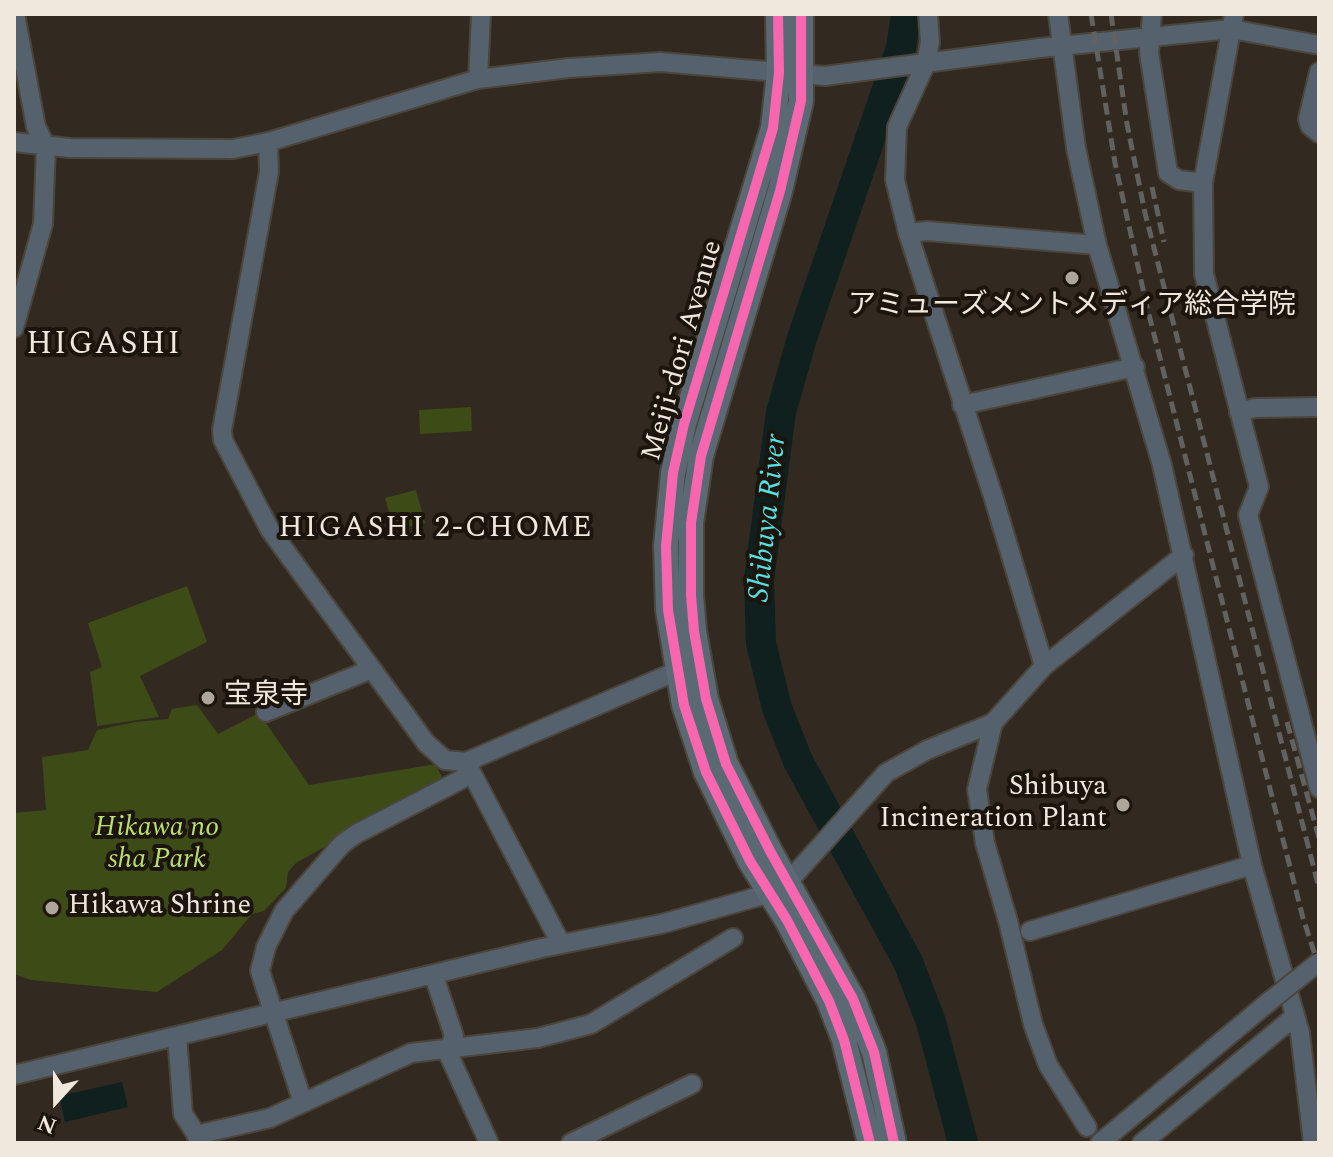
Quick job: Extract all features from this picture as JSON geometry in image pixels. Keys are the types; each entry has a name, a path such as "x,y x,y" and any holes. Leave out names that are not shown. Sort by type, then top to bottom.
{"main road":[{"name":"Meiji-dori Avenue","path":"778,14 791,74 801,101 788,161 701,456 693,501 689,559 694,631 715,732 844,1040 870,1143"},
{"name":"Meiji-dori Avenue","path":"801,14 791,74 776,113 766,157 688,410 673,473 666,578 671,641 693,739 706,772 750,861 780,888 853,999 874,1052 894,1143"}],"street":[{"path":"14,328 43,224 46,147 36,127 15,14"},
{"path":"478,79 481,14"},
{"path":"928,14 930,42 897,127 895,180 908,233 1044,666"},
{"path":"1058,14 1076,148 1097,245 1135,367 1184,555 1252,865 1300,1033 1313,1143"},
{"path":"1152,14 1149,53 1168,173 1179,180 1203,183"},
{"path":"14,142 46,147 233,149 268,142 478,79 660,62 825,76 1150,36 1232,21 1319,45"},
{"path":"1232,21 1203,183 1204,274 1257,472 1259,487 1248,515 1319,788"},
{"path":"1319,72 1308,119 1310,126 1319,133"},
{"path":"268,142 269,172 222,430 223,440 270,530 426,743 445,760 468,765 677,671"},
{"path":"908,233 927,231 1097,245"},
{"path":"962,405 1135,367"},
{"path":"1239,412 1255,408 1319,407"},
{"path":"14,1075 561,944 661,924 780,888 893,767 993,723 1044,666 1184,555"},
{"path":"266,712 372,669"},
{"path":"993,723 977,789 985,843 1033,1024 1048,1065 1087,1127"},
{"path":"468,765 561,944"},
{"path":"303,1103 260,964 284,911 342,844 462,779 468,765"},
{"path":"1030,931 1252,865"},
{"path":"177,1036 183,1114 199,1139 270,1118 411,1053 538,1038 591,1024 733,938"},
{"path":"1100,1143 1319,962"},
{"path":"434,976 454,1036 448,1053 489,1143"},
{"path":"1142,1143 1294,1017"},
{"path":"571,1143 692,1084"}],"green space":[{"path":"471,407 472,431 420,434 419,410"},
{"path":"416,490 425,523 394,530 385,498"},
{"path":"187,586 207,642 140,676 159,717 97,726 90,672 102,667 88,623"},
{"name":"Hikawa no sha Park","path":"197,705 218,734 259,713 309,785 436,764 443,780 296,863 288,872 286,888 264,911 252,914 222,950 157,992 31,980 14,974 14,813 46,810 42,757 88,750 97,730 168,719 172,709"}],"shaded area":[{"path":"122,1082 128,1107 65,1122 59,1096"}],"waterway":[{"name":"Shibuya River","path":"906,14 901,48 802,338 781,412 759,580 761,643 777,708 798,761 908,962 931,1022 963,1143"}],"railway":[{"path":"1091,14 1115,163 1147,307 1303,918 1319,967"},
{"path":"1111,14 1127,124 1145,213 1319,888"},
{"path":"1152,187 1164,242"},
{"path":"1287,722 1319,838"}],"cycle path":[{"path":"778,14 779,73 773,128 684,424 673,473 666,546 668,610 684,705 706,772 750,861 787,920 829,1001 844,1040 870,1143"},
{"path":"801,14 801,101 780,191 701,456 691,523 691,595 706,699 726,764 770,851 853,999 874,1052 894,1143"}],"place":[{"name":"アミューズメントメディア総合学院","path":"1072,278"},
{"name":"宝泉寺","path":"208,698"},
{"name":"Shibuya Incineration Plant","path":"1123,805"},
{"name":"Hikawa Shrine","path":"52,908"}],"district":[{"name":"HIGASHI","path":"104,347"},
{"name":"HIGASHI 2-CHOME","path":"436,530"}]}
